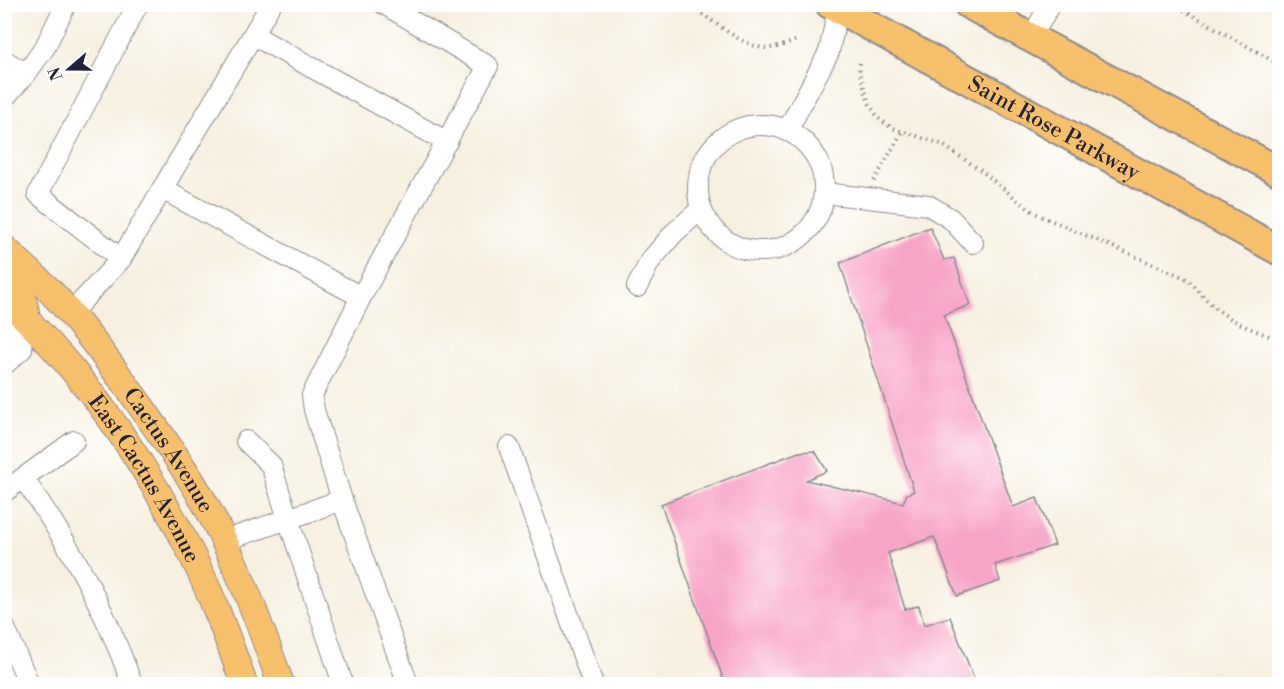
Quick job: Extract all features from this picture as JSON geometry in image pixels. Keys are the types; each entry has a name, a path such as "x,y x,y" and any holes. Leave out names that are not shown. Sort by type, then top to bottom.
{"highway":[{"path":"968,4 1280,172"},
{"name":"Saint Rose Parkway","path":"834,7 1280,251"}],"main road":[{"name":"Cactus Avenue","path":"4,248 52,293 70,314 132,394 184,468 208,509 227,549 257,617 281,684"},
{"path":"4,273 19,288 24,298 16,322 43,318 52,322 105,379 120,390 132,394"},
{"name":"East Cactus Avenue","path":"4,298 16,322 86,386 145,470 190,551 226,634 244,684"},
{"path":"145,470 157,473 168,480 208,548 220,557 227,549"}],"street":[{"path":"4,98 26,74 45,47 66,4"},
{"path":"121,259 38,194 138,4"},
{"path":"70,314 121,259 271,4"},
{"path":"384,4 488,66 361,297 312,394 314,410 342,500 408,684"},
{"path":"1031,39 1050,4"},
{"path":"787,131 828,52 834,7"},
{"path":"253,35 447,142"},
{"path":"4,60 26,74"},
{"path":"762,125 787,131 800,138 813,153 822,172 824,193 819,214 807,232 790,245 769,251 748,250 728,242 712,228 701,209 698,189 701,169 710,151 724,137 742,127 762,125"},
{"path":"162,189 361,297"},
{"path":"824,193 928,205 951,219 973,243"},
{"path":"637,287 650,261 674,233 701,209"},
{"path":"4,365 22,349 16,322"},
{"path":"4,492 74,441"},
{"path":"246,441 271,465 343,684"},
{"path":"509,447 593,684"},
{"path":"23,478 50,517 96,596 116,638 132,684"},
{"path":"227,549 288,519 342,500"},
{"path":"4,626 29,684"}],"path":[{"path":"687,4 746,42 761,47 774,47 797,40"},
{"path":"1173,4 1280,65"},
{"path":"860,63 859,72 863,88 873,110 884,122 902,132 941,144 979,169 1030,210 1189,281 1225,315 1280,340"},
{"path":"872,185 902,132"}],"building":[{"path":"930,227 944,260 954,258 970,305 944,315 1013,507 1037,498 1055,545 995,565 1000,581 957,596 934,537 888,553 905,609 919,606 924,625 950,617 976,684 725,684 661,504 799,452 815,451 827,471 806,480 903,503 907,494 914,491 840,263"}]}
